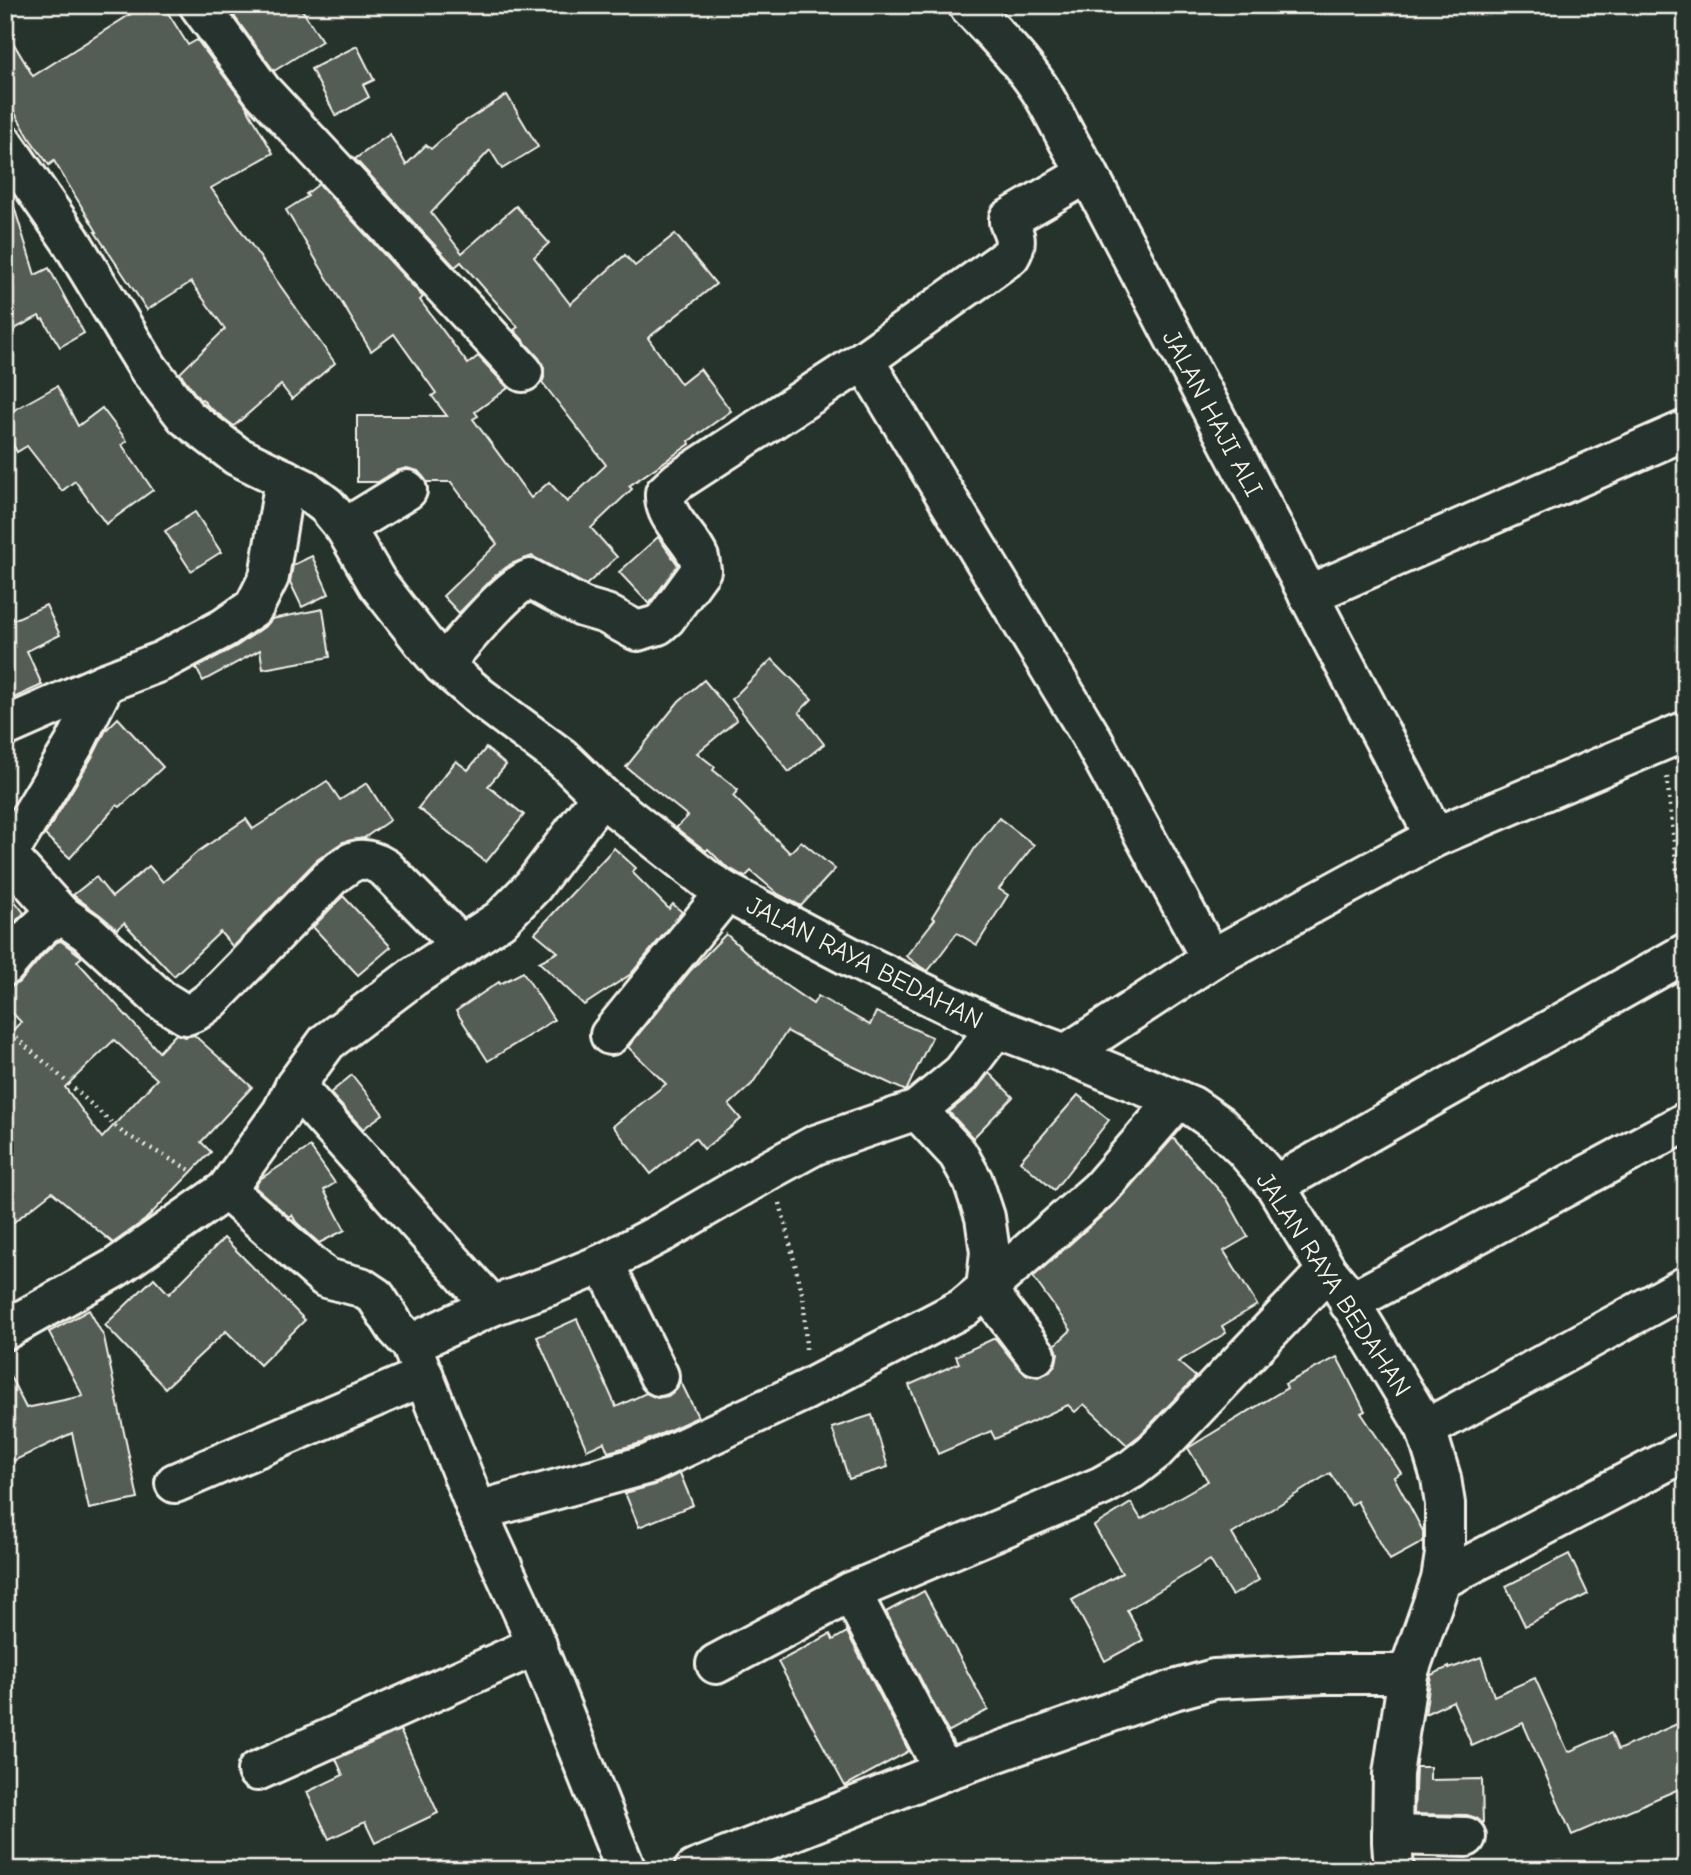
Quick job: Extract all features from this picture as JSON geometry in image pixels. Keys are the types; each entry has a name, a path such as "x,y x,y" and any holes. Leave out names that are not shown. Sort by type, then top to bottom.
{"street":[{"path":"200,5 262,91 523,372"},
{"name":"JALAN HAJI ALI","path":"968,5 1008,48 1038,87 1088,173 1435,837"},
{"name":"JALAN RAYA BEDAHAN","path":"5,145 71,241 148,368 186,417 237,456 304,489 327,506 345,528 378,584 424,643 443,665 480,697 562,758 601,796 726,892 860,962 996,1028 1192,1106 1218,1124 1275,1185 1327,1271 1342,1289 1426,1429 1441,1478 1445,1504 1445,1554 1441,1580 1408,1674 1393,1774 1393,1853"},
{"path":"443,665 509,593 521,582 530,579 582,607 606,614 637,631 658,625 701,570 698,557 664,502 664,493 678,481 864,360 1010,256 1016,248 1016,239 1009,222 1011,218 1088,173"},
{"path":"864,360 1090,735 1211,959"},
{"path":"1308,594 1686,430"},
{"path":"5,727 162,661 201,642 254,607 269,577 285,480"},
{"path":"345,528 407,490"},
{"path":"105,683 75,743 6,858 63,917 86,932 160,999 186,1014 197,1011 211,1000 331,877 349,863 362,859 372,860 385,868 462,946"},
{"path":"1066,1054 1211,959 1435,837 1675,736"},
{"path":"5,1330 115,1268 226,1190 282,1112 295,1086 327,1042 414,977 500,920 533,886 601,796"},
{"path":"610,1035 726,892"},
{"path":"5,966 46,922 63,917"},
{"path":"1275,1185 1684,939"},
{"path":"175,1483 418,1360 492,1306 604,1264 815,1145 916,1110 962,1073 996,1028"},
{"path":"295,1086 492,1306"},
{"path":"477,1511 649,1464 806,1390 963,1308 1100,1189 1177,1100"},
{"path":"916,1110 958,1154 973,1181 985,1217 990,1252 986,1289 1036,1355"},
{"path":"1349,1303 1686,1122"},
{"path":"226,1190 326,1278 361,1287 376,1297 418,1360 477,1511 537,1645 626,1870"},
{"path":"604,1264 659,1376"},
{"path":"716,1664 851,1591 1065,1503 1132,1469 1155,1451 1327,1271"},
{"path":"1426,1429 1686,1286"},
{"path":"1441,1580 1686,1451"},
{"path":"851,1591 944,1771"},
{"path":"257,1771 537,1645"},
{"path":"694,1870 944,1771 1174,1690 1214,1679 1324,1674 1408,1674"},
{"path":"1393,1853 1466,1837"}],"path":[{"path":"1675,736 1684,939"},
{"path":"5,1029 123,1133 226,1190"},
{"path":"771,1169 804,1301 806,1390"}],"building":[{"path":"145,5 163,5 188,45 197,40 245,104 273,153 211,188 335,363 292,399 281,385 234,426 200,400 180,373 225,329 191,282 147,310 95,232 54,161 49,165 5,96 5,29 33,76"},
{"path":"251,5 299,5 322,41 274,71 234,16"},
{"path":"357,46 374,80 363,85 369,97 336,116 311,69"},
{"path":"507,95 538,147 502,169 490,150 431,213 462,253 516,206 549,243 534,257 570,304 625,255 635,266 675,234 716,284 648,338 681,384 700,369 731,411 689,441 690,444 629,486 632,489 591,528 617,557 586,585 532,556 511,564 496,575 459,613 443,596 497,544 451,482 427,482 418,471 407,468 378,482 357,482 357,416 447,416 432,396 436,393 394,334 371,351 286,210 308,196 306,194 319,184 423,297 420,300 468,364 478,356 508,388 475,412 478,416 473,419 531,498 549,482 567,502 606,465 542,382 544,368 539,358 514,330 518,327 461,262 455,267 355,159 390,134 406,165 426,145 431,149 456,127"},
{"path":"12,200 35,275 49,268 84,333 60,347 39,316 5,334 5,201"},
{"path":"57,386 78,426 102,408 127,441 122,445 153,490 106,524 75,481 62,491 27,446 17,452 5,430 5,415"},
{"path":"195,512 221,552 191,571 165,531"},
{"path":"658,537 678,565 649,604 619,572"},
{"path":"312,556 329,594 302,607 290,582 293,565"},
{"path":"5,603 13,620 46,605 60,635 27,651 42,685 5,702"},
{"path":"323,609 330,657 263,669 260,650 203,681 196,668 237,646 272,619"},
{"path":"772,659 812,699 799,712 824,744 789,772 732,699"},
{"path":"704,680 737,720 697,753 738,790 733,796 790,853 801,841 835,869 801,906 778,894 751,871 745,877 724,865 708,849 706,851 676,828 688,816 626,767 679,701"},
{"path":"118,718 163,767 120,807 117,805 70,858 45,835 106,730"},
{"path":"486,748 506,765 488,786 524,815 486,862 418,808 456,761 468,770"},
{"path":"327,781 340,800 367,783 390,820 364,838 343,842 317,860 233,947 220,932 174,976 124,923 117,929 73,895 96,877 112,897 149,866 163,882 196,853 246,819 253,829"},
{"path":"999,818 1034,845 999,889 1008,895 977,945 957,933 928,971 906,956 935,919 932,917 975,848"},
{"path":"614,848 636,868 632,872 669,909 673,904 682,912 631,974 584,1005 539,962 558,952 535,933"},
{"path":"5,888 24,913 5,932"},
{"path":"343,896 391,947 358,975 313,927"},
{"path":"726,934 775,978 813,1004 818,996 870,1025 876,1012 932,1037 906,1091 787,1031 752,1084 729,1105 741,1119 704,1149 695,1138 651,1174 613,1126 666,1084 628,1047 690,971"},
{"path":"61,941 82,957 77,961 159,1052 176,1034 185,1037 194,1035 252,1087 201,1142 211,1152 145,1220 113,1243 52,1192 5,1229 5,1038 21,1022 5,1005 5,987 21,981 57,942","holes":["114,1040 157,1079 102,1138 65,1087"]},
{"path":"523,972 554,1020 488,1061 456,1011 499,982 500,984"},
{"path":"989,1073 1013,1097 973,1138 949,1112 976,1090"},
{"path":"352,1075 383,1114 363,1129 330,1093"},
{"path":"1078,1095 1109,1120 1054,1190 1020,1161"},
{"path":"1173,1138 1227,1199 1248,1237 1224,1251 1257,1305 1222,1326 1226,1333 1178,1362 1196,1377 1127,1445 1084,1404 1075,1412 1068,1405 995,1439 991,1431 938,1454 909,1385 959,1363 956,1356 995,1338 1027,1375 1038,1377 1050,1372 1058,1353 1055,1345 1071,1330 1033,1277 1114,1205"},
{"path":"310,1147 335,1183 324,1190 345,1230 319,1243 292,1215 289,1217 255,1187 260,1179"},
{"path":"224,1238 305,1320 260,1365 226,1331 165,1388 105,1325 154,1278 169,1294"},
{"path":"89,1310 104,1337 138,1499 89,1509 72,1433 5,1465 5,1366 26,1408 83,1396 49,1332"},
{"path":"577,1319 616,1407 646,1393 657,1398 668,1396 677,1389 680,1380 698,1417 641,1443 608,1452 604,1442 587,1450 537,1337"},
{"path":"1337,1357 1365,1411 1361,1413 1401,1473 1394,1477 1423,1531 1423,1542 1390,1560 1357,1501 1351,1505 1330,1473 1232,1534 1259,1580 1232,1596 1210,1560 1127,1610 1143,1640 1105,1661 1072,1600 1122,1573 1094,1526 1131,1503 1141,1519 1208,1481 1188,1448 1287,1388 1285,1384"},
{"path":"872,1415 888,1467 849,1479 832,1428"},
{"path":"680,1473 693,1505 639,1527 625,1493 655,1485"},
{"path":"1569,1554 1588,1594 1525,1626 1506,1586"},
{"path":"924,1591 988,1710 948,1732 886,1612"},
{"path":"847,1632 909,1751 845,1786 778,1662 830,1634 833,1640"},
{"path":"1481,1657 1494,1696 1535,1678 1568,1752 1611,1733 1618,1750 1686,1720 1686,1786 1572,1835 1523,1723 1472,1746 1453,1701 1425,1714 1431,1675"},
{"path":"400,1730 438,1813 375,1843 365,1822 329,1839 307,1792 343,1775 336,1759"},
{"path":"1416,1767 1430,1767 1430,1780 1482,1779 1483,1825 1477,1818 1467,1815 1414,1814"}]}
